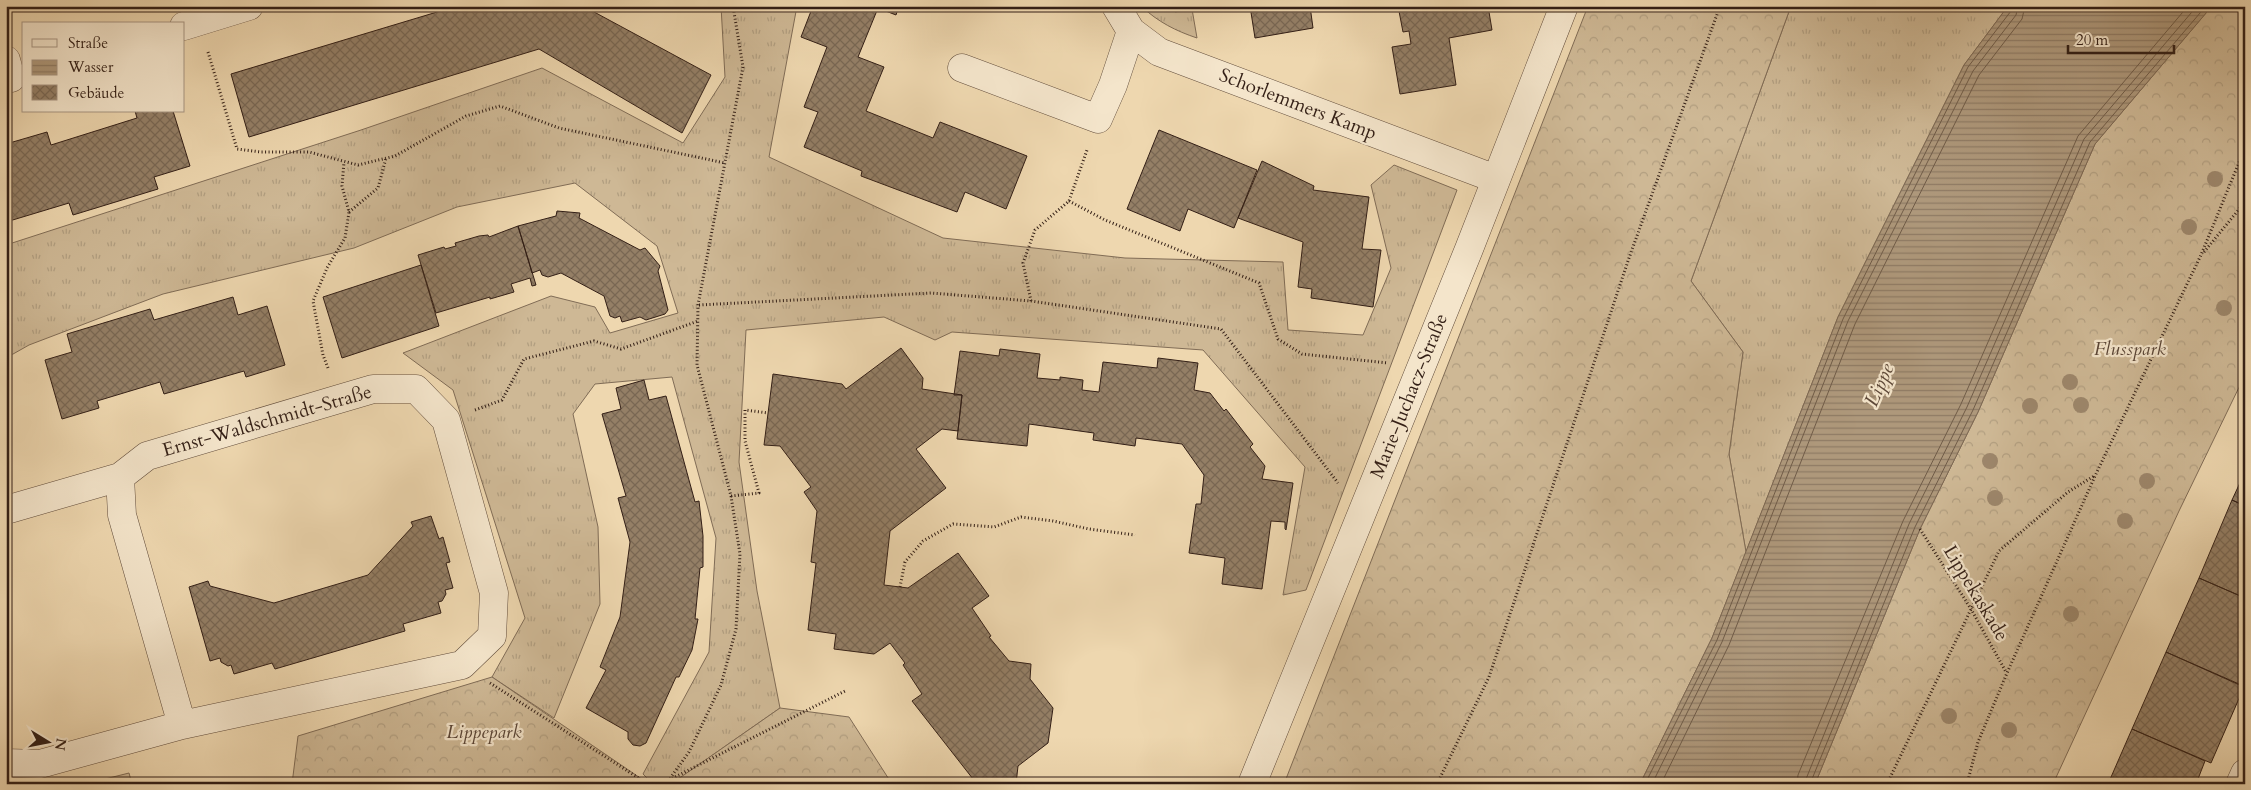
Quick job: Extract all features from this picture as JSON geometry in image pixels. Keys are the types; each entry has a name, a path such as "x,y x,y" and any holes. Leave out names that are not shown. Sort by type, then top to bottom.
{"street":[{"path":"192,23 249,6"},
{"name":"Schorlemmers Kamp","path":"1116,6 1131,31 1159,52 1496,179"},
{"name":"Marie-Juchacz-Straße","path":"1252,784 1564,6"},
{"path":"962,68 1098,119 1113,85 1131,31"},
{"name":"Ernst-Waldschmidt-Straße","path":"120,477 147,456 373,389 416,389 446,420 494,594 492,636 462,665"},
{"path":"6,510 120,477 122,515 182,725"},
{"path":"6,763 40,764 182,725 462,665"},
{"path":"2240,784 2245,773"}],"path":[{"path":"666,784 689,752 721,685 736,629 740,554 732,496 697,365 698,305 743,67 733,6"},
{"path":"1437,784 1489,677 1629,258 1720,6"},
{"path":"192,23 236,149 261,152 309,152 358,165 395,156 466,116 500,106 559,128 725,163"},
{"path":"1031,301 1023,263 1035,230 1069,201 1098,119"},
{"path":"1967,784 1978,742 2007,673 2095,476 2201,255 2245,148"},
{"path":"349,212 378,188 386,158"},
{"path":"339,399 323,354 313,301 327,268 345,238 349,212 342,186 344,162"},
{"path":"1069,201 1105,220 1259,283 1278,339 1302,354 1421,366"},
{"path":"2201,255 2245,202"},
{"path":"698,305 931,293 1031,301 1221,329 1361,514"},
{"path":"446,420 502,400 524,359 594,341 621,349 698,321"},
{"path":"732,496 759,492 745,441 745,410 768,413"},
{"path":"1888,784 1999,551 2068,492 2095,476"},
{"path":"900,587 905,562 923,541 953,524 994,526 1021,517 1135,535"},
{"name":"Lippekaskade","path":"1920,529 1971,609 2007,673"},
{"path":"462,665 648,784"},
{"path":"669,780 845,691"}],"green space":[{"path":"721,6 797,6 769,157 943,238 1125,258 1283,262 1288,330 1363,335 1391,268 1371,185 1394,165 1457,190 1306,590 1283,595 1305,467 1203,350 952,332 935,340 884,317 746,330 739,462 757,591 780,708 671,784 653,784 643,774 709,652 716,538 672,377 595,384 573,414 598,527 600,604 554,718 492,677 525,618 453,390 403,353 551,296 595,307 610,333 678,313 657,246 575,183 457,207 354,248 163,294 29,345 6,358 6,245 361,130 542,68 683,143 725,77"},
{"path":"1141,6 1174,6 1175,12 1192,9 1197,38 1167,25"},
{"path":"1588,6 1791,6 1691,281 1743,352 1729,454 1746,552 1712,638 1640,784 1284,784"},
{"path":"1791,6 2008,6 1964,65 1838,317 1746,552 1729,454 1743,352 1691,281"},
{"name":"Flusspark","path":"2212,6 2245,6 2245,375 2179,511 2053,784 1815,784 1920,529 1978,412 2095,144"},
{"name":"Lippepark","path":"492,677 649,784 292,784 298,736"},
{"path":"780,708 849,717 892,784 671,784"},
{"path":"129,773 132,784 85,784"}],"water":[{"name":"Lippe","path":"2008,6 2212,6 2095,144 1978,412 1920,529 1815,784 1640,784 1712,638 1838,317 1964,65"}],"building":[{"path":"457,6 583,6 711,75 682,133 539,49 249,137 231,74"},
{"path":"813,6 899,6 896,15 878,8 858,57 884,67 866,111 933,138 940,122 1027,156 1006,209 965,192 957,212 861,176 862,171 804,147 818,112 804,107 827,47 801,37"},
{"path":"1250,6 1310,6 1313,28 1255,38"},
{"path":"1398,6 1488,6 1492,30 1449,38 1456,85 1400,94 1392,47 1411,44 1409,31 1403,32"},
{"path":"135,112 173,112 190,166 154,177 158,189 73,215 69,203 6,222 6,144 47,132 51,145 137,118"},
{"path":"1159,130 1257,170 1234,228 1188,209 1180,231 1127,209"},
{"path":"1262,161 1314,186 1313,190 1369,197 1362,249 1381,250 1373,307 1311,298 1312,289 1298,287 1303,242 1238,218"},
{"path":"557,211 580,213 579,218 640,250 645,248 660,266 658,271 668,310 665,314 646,320 640,317 622,322 620,316 615,318 610,316 604,296 561,273 548,277 542,275 540,270 532,273 518,226 556,216"},
{"path":"518,226 536,285 532,286 530,278 511,284 514,292 436,313 418,255 444,247 445,249 456,246 455,243 479,236 488,235 489,237"},
{"path":"421,265 439,326 342,358 323,297"},
{"path":"233,297 238,315 267,306 285,365 246,377 244,371 164,394 160,382 97,401 99,408 62,419 45,360 72,352 67,334 150,309 154,320"},
{"path":"901,348 923,378 922,389 962,395 958,431 942,429 916,449 946,488 890,531 884,585 908,588 958,553 989,596 972,608 991,636 989,637 1009,661 1031,664 1030,679 1053,708 1048,743 1018,766 1016,784 973,779 912,701 922,694 903,665 905,663 890,643 874,654 834,649 836,634 808,630 816,563 811,562 817,511 804,492 811,487 780,446 764,445 773,374 842,384 846,389"},
{"path":"1000,349 1040,354 1037,378 1060,380 1060,377 1083,380 1082,390 1099,392 1103,362 1157,368 1158,358 1198,363 1194,390 1210,393 1224,411 1226,409 1253,444 1250,447 1265,466 1262,479 1293,483 1286,530 1285,522 1271,521 1262,589 1222,584 1225,558 1189,553 1196,504 1201,504 1204,475 1182,444 1136,438 1135,446 1093,440 1094,433 1029,424 1027,446 957,439 962,395 954,395 960,351 999,356"},
{"path":"644,380 649,400 666,396 695,502 699,501 703,536 703,567 700,568 695,619 698,619 692,650 679,677 676,677 646,743 640,746 633,745 628,739 628,732 586,708 606,670 600,667 620,617 630,542 618,498 626,496 602,414 621,409 616,388"},
{"path":"2245,472 2245,506 2232,500"},
{"path":"2232,500 2245,506 2245,598 2199,578"},
{"path":"431,516 439,539 443,537 450,562 446,563 453,588 445,590 446,594 442,601 438,602 441,613 403,624 405,631 275,669 272,663 234,674 231,665 228,666 221,662 220,658 210,661 189,587 208,581 210,586 274,603 368,575 413,526 411,522"},
{"path":"2199,578 2245,598 2245,671 2239,684 2166,652"},
{"path":"2166,652 2244,687 2211,763 2132,729"},
{"path":"2132,729 2205,761 2196,784 2108,784"}]}
